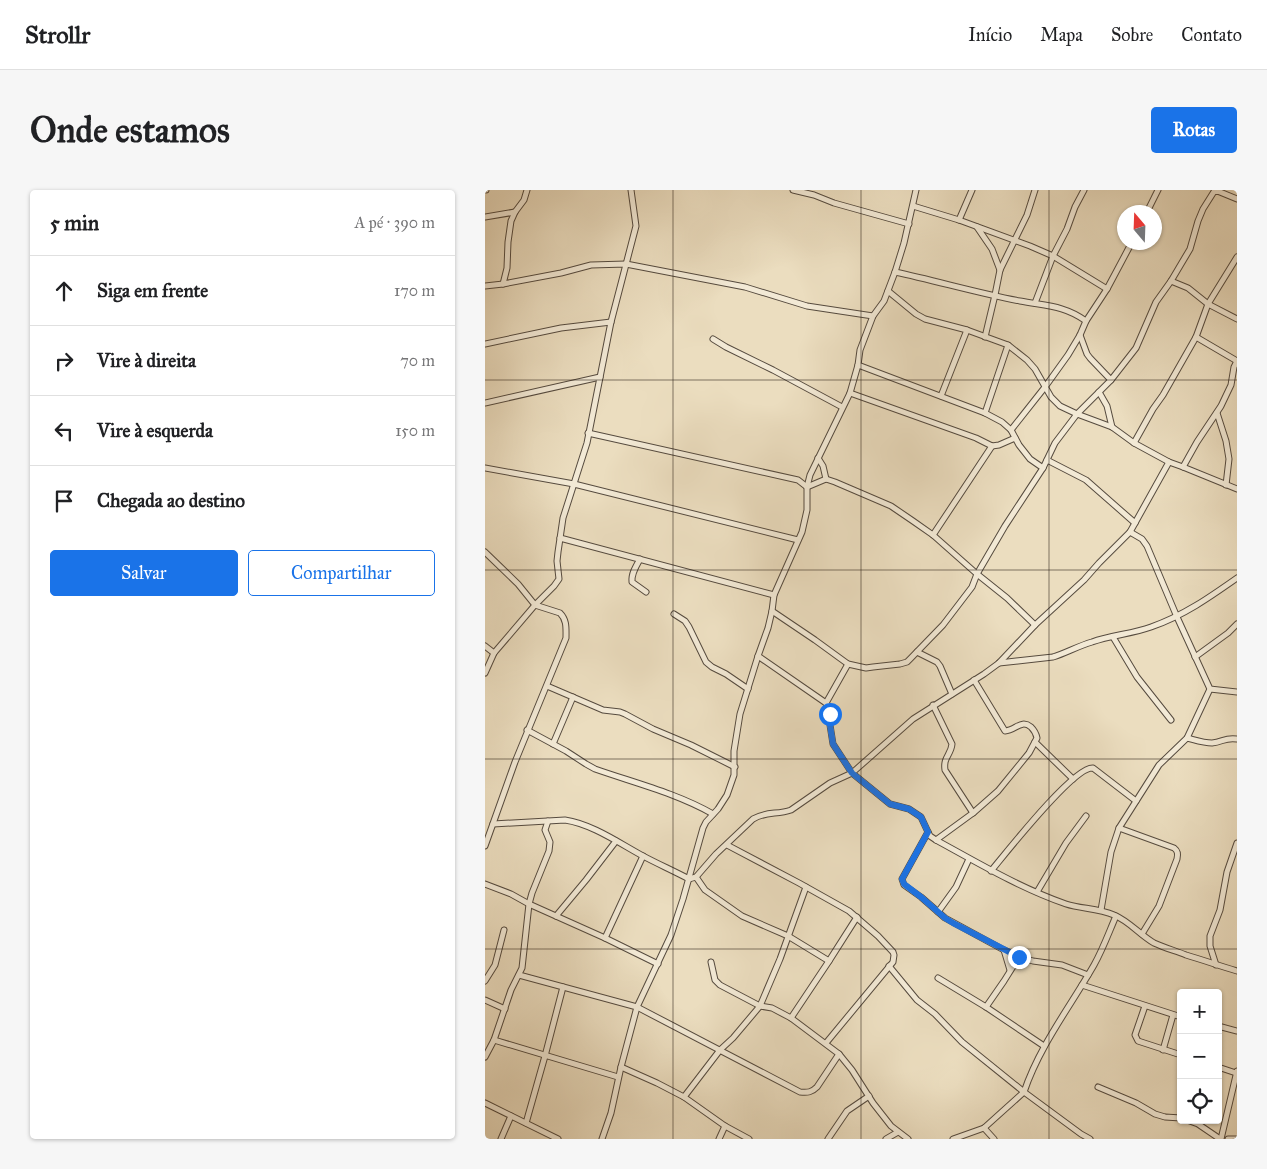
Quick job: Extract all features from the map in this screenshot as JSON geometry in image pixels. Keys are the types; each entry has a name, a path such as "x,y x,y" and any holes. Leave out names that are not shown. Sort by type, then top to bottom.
{"street":[{"path":"503,284 507,268 511,221 524,200 527,190"},
{"path":"485,673 494,654 535,605 555,586 559,579 557,561 563,518 587,442 611,322 636,226 631,190"},
{"path":"793,190 909,224"},
{"path":"602,1139 611,1113 618,1077 637,1007 671,935 703,828 727,795 734,775 734,751 740,714 768,628 774,595 802,532 807,510 807,487 810,475 850,393 860,350 873,316 884,301 888,291 909,224 916,190"},
{"path":"959,220 972,190"},
{"path":"985,337 1000,270 1027,215 1035,190"},
{"path":"1035,303 1053,256 1084,190"},
{"path":"1150,205 1158,190"},
{"path":"772,611 848,664 866,668 907,662 943,625 972,587 977,574 1005,526 1043,468 1055,443 1077,414 1111,380 1136,348 1156,302 1171,281 1189,249 1203,209 1215,190 1237,200"},
{"path":"913,206 959,220 1053,256 1107,288"},
{"path":"485,217 515,212"},
{"path":"977,227 992,249 1000,270"},
{"path":"1011,430 1068,355 1080,336 1085,321 1107,288 1128,250"},
{"path":"1134,443 1196,337 1208,304 1237,257"},
{"path":"485,286 561,273 591,265 626,264 745,287 807,306 873,316"},
{"path":"895,272 1065,309 1075,313 1085,321"},
{"path":"1171,281 1188,288 1208,304 1237,319"},
{"path":"888,291 925,320 967,330 1008,345 1035,369 1055,402 1060,406 1112,427 1134,443 1169,462 1237,489"},
{"path":"485,344 561,328 611,322"},
{"path":"941,396 967,330"},
{"path":"1080,336 1087,354 1111,380"},
{"path":"1183,467 1217,413 1231,385 1237,361 1196,337"},
{"path":"713,338 726,348 773,370 842,407"},
{"path":"985,412 1008,345"},
{"path":"858,365 985,412 1011,430 1030,459 1043,468"},
{"path":"485,403 600,377"},
{"path":"1231,385 1237,387"},
{"path":"1099,392 1107,406 1112,427"},
{"path":"850,393 976,438 992,446 1015,438"},
{"path":"1217,413 1226,441 1229,459 1226,485"},
{"path":"588,433 798,480 807,487"},
{"path":"933,536 992,446"},
{"path":"818,458 823,466 826,479"},
{"path":"1047,460 1085,480 1135,523"},
{"path":"493,824 548,820 575,821 689,879 696,877 753,819 760,815 791,810 830,783 852,773 913,719 999,663 1035,626 1073,592 1130,532 1169,462"},
{"path":"485,468 574,484 798,540"},
{"path":"798,480 810,475"},
{"path":"807,487 826,479 891,506 933,536 1007,598 1035,626"},
{"path":"1130,532 1142,539 1147,546 1210,689"},
{"path":"560,538 774,595"},
{"path":"485,552 518,584 535,605 560,613 565,619 566,638 527,730 485,846"},
{"path":"640,559 632,576 632,582 647,592"},
{"path":"999,663 1053,657 1092,641 1149,628 1177,617 1206,600 1237,578"},
{"path":"674,614 685,621 689,627 706,662 748,689"},
{"path":"1195,657 1228,633 1237,624"},
{"path":"1113,636 1137,677 1171,720"},
{"path":"485,646 494,654"},
{"path":"917,652 937,662 952,694"},
{"path":"758,656 827,703 833,744 852,773 890,804 909,809 921,817 930,836 936,840 991,871 1037,892 1081,908 1101,910 1128,923 1153,942 1166,948 1237,971"},
{"path":"827,703 848,664"},
{"path":"936,840 973,813 1004,784 1029,753 1037,735 1036,732 1023,723 1007,731 1004,730 974,680"},
{"path":"547,686 603,710 625,714 647,726 691,744 735,767"},
{"path":"1210,689 1236,691"},
{"path":"1101,910 1111,852 1119,828 1159,765 1187,738 1210,689"},
{"path":"553,744 573,698"},
{"path":"933,705 952,744 944,762 945,770 973,813"},
{"path":"527,730 595,769 670,794 713,814"},
{"path":"1187,738 1211,743 1227,738 1237,740"},
{"path":"1035,742 1073,779"},
{"path":"991,871 1041,810 1073,779 1088,768 1093,768 1136,801"},
{"path":"1037,892 1066,843 1086,816"},
{"path":"485,1056 494,1040 511,990 519,975 523,960 529,904 549,851 550,842 545,830 548,820"},
{"path":"1119,828 1174,848 1178,854 1159,906 1142,934"},
{"path":"928,832 902,882 953,923 1004,950 1039,963 1062,965 1088,975"},
{"path":"556,916 616,841"},
{"path":"1216,965 1210,946 1210,936 1220,910 1227,872 1237,843"},
{"path":"727,845 857,916 893,952 893,962 826,1043"},
{"path":"605,938 643,856"},
{"path":"938,912 956,887 969,859"},
{"path":"696,877 705,890 742,916 788,936 829,961"},
{"path":"485,884 511,894 658,964"},
{"path":"684,1097 720,1050 733,1038 760,1006 807,887"},
{"path":"791,1018 857,916"},
{"path":"953,1139 984,1128 1024,1092 1044,1046 1098,958 1116,916"},
{"path":"485,981 495,965 504,930"},
{"path":"1004,950 1010,970"},
{"path":"986,1007 1019,957"},
{"path":"711,962 715,980 720,985 760,1006 772,1008 791,1018 839,1054 853,1070 891,1126 909,1139"},
{"path":"889,966 917,1000 935,1014 961,1042 1024,1092 1090,1139"},
{"path":"519,975 637,1007 800,1092 807,1093 813,1091 839,1054"},
{"path":"939,978 1044,1046"},
{"path":"1082,985 1177,1016"},
{"path":"526,1123 563,987"},
{"path":"485,1000 505,1009"},
{"path":"1145,1006 1135,1035 1138,1042 1177,1054"},
{"path":"1163,1050 1173,1015"},
{"path":"1222,1027 1237,1031"},
{"path":"494,1040 618,1077"},
{"path":"621,1066 657,1082 684,1097 725,1126 749,1139"},
{"path":"1199,1124 1221,1139 1237,1072 1222,1068"},
{"path":"1098,1087 1136,1103 1155,1114 1177,1118"},
{"path":"827,1139 847,1111 869,1096"},
{"path":"485,1102 558,1139"},
{"path":"501,1139 511,1116"},
{"path":"719,1139 725,1126"},
{"path":"984,1128 994,1139"},
{"path":"886,1139 898,1132"},
{"path":"1228,1139 1237,1139"}],"route":[{"path":"830,714 833,744 852,773 890,804 909,809 921,817 925,824 928,832 902,882 945,918 1019,957"}]}
